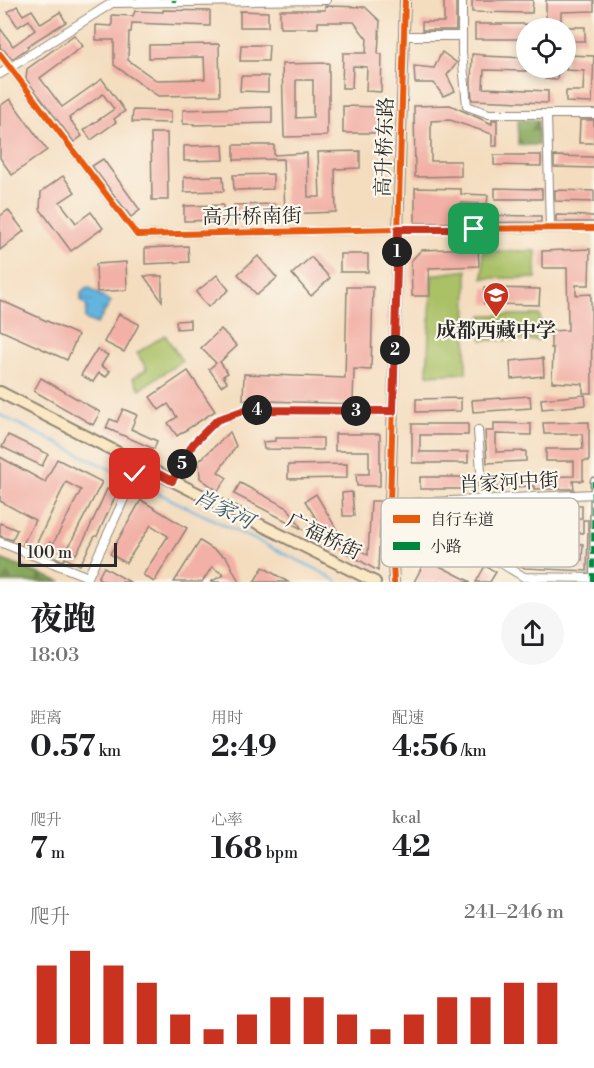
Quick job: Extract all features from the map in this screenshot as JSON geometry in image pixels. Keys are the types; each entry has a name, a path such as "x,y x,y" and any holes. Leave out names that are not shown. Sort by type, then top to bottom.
{"main road":[{"name":"广福桥街","path":"0,392 375,582"}],"street":[{"path":"0,74 111,1 326,0"},
{"name":"高升桥东路","path":"390,498 405,0"},
{"path":"462,0 467,106 489,114 594,114"},
{"path":"404,36 462,36"},
{"name":"高升桥南街","path":"0,54 138,235 398,229 594,228"},
{"path":"547,114 550,228"},
{"path":"172,481 193,444 217,420 245,410 393,411"},
{"path":"478,430 483,498"},
{"path":"0,542 89,579 140,464"},
{"path":"507,567 524,577 594,580 594,481"},
{"name":"肖家河中街","path":"520,498 594,494"},
{"name":"高升桥东路","path":"393,567 394,582"}],"green space":[{"path":"518,120 538,120 538,145 518,145"},
{"path":"483,251 536,251 536,278 483,278"},
{"path":"467,270 466,373 427,375 432,275"},
{"path":"482,315 540,315 540,340 482,340"},
{"path":"165,335 182,361 140,389 133,378 147,369 137,353"},
{"path":"0,559 61,582 0,582"}],"water":[{"path":"88,287 111,302 97,324 85,319 87,307 81,301 81,293"}],"building":[{"path":"444,0 456,0 456,30 422,30 422,22 444,22"},
{"path":"472,0 533,0 532,13 472,12"},
{"path":"546,0 594,0 594,11 561,12 561,18 546,18"},
{"path":"17,6 23,15 32,10 41,24 60,12 66,22 27,46 28,48 12,59 0,48 0,28 13,46 35,30 29,20 18,27 8,12"},
{"path":"325,6 365,7 380,21 378,54 382,54 381,92 366,91 367,67 353,66 352,88 342,88 343,53 366,53 367,39 354,22 318,22 318,28 280,28 280,10 325,10"},
{"path":"163,10 210,11 210,26 132,23 131,32 129,32 128,60 156,80 205,79 204,57 149,58 149,45 219,44 220,95 158,96 114,65 114,40 96,40 96,25 112,26 112,15 133,16 135,11 163,12"},
{"path":"240,11 268,12 268,27 240,27"},
{"path":"475,24 516,24 516,39 475,39"},
{"path":"576,27 585,27 585,41 576,41"},
{"path":"74,35 83,46 40,78 62,107 102,79 125,111 114,119 116,122 91,140 84,130 114,109 103,94 69,118 82,136 74,142 26,79 27,69"},
{"path":"241,45 269,45 268,61 240,61"},
{"path":"442,52 457,63 447,75 455,91 443,96 434,83 415,83 414,66 434,68"},
{"path":"472,54 516,58 516,71 484,70 483,88 548,91 548,103 472,100"},
{"path":"576,55 594,56 592,103 566,102 566,91 583,91 584,71 576,71"},
{"path":"329,63 327,136 284,137 282,64","holes":["296,80 313,80 313,117 296,118"]},
{"path":"241,76 268,76 268,92 240,91"},
{"path":"10,99 47,150 12,175 0,158 0,106"},
{"path":"450,105 492,124 492,120 497,120 497,146 492,146 492,134 450,120 431,121 431,161 461,161 461,176 415,177 414,106"},
{"path":"343,106 379,107 378,133 343,133"},
{"path":"272,107 272,123 183,124 183,110"},
{"path":"133,110 171,111 171,123 132,122"},
{"path":"580,120 594,120 594,143 579,143"},
{"path":"151,133 167,133 168,200 152,200"},
{"path":"223,145 224,160 184,161 184,146"},
{"path":"234,145 274,145 274,155 307,153 308,197 320,197 318,152 360,151 360,168 335,169 336,212 285,214 283,159 234,160"},
{"path":"494,155 541,155 541,166 494,165"},
{"path":"554,156 594,157 594,168 554,167"},
{"path":"103,159 140,210 131,217 92,166"},
{"path":"273,174 273,189 234,190 233,175"},
{"path":"63,176 75,192 60,202 76,223 91,212 103,228 71,251 40,209 41,192"},
{"path":"223,176 224,191 184,192 184,177"},
{"path":"415,188 461,189 461,194 488,195 487,204 461,203 461,215 541,216 541,222 415,223"},
{"path":"495,188 542,189 542,199 495,199"},
{"path":"555,190 594,191 594,202 555,201"},
{"path":"274,204 274,219 235,220 234,205"},
{"path":"223,205 223,220 184,221 184,206"},
{"path":"8,210 24,231 0,250 0,216"},
{"path":"556,215 594,216 594,222 556,222"},
{"path":"188,246 189,262 145,264 145,248"},
{"path":"478,248 479,266 429,268 430,296 412,296 411,261 421,250"},
{"path":"590,249 589,285 576,285 576,295 591,294 592,393 583,393 583,384 552,382 551,331 568,330 567,268 542,268 542,251"},
{"path":"340,254 368,254 368,272 340,272"},
{"path":"258,256 277,278 257,295 238,274"},
{"path":"311,257 330,278 311,296 292,274"},
{"path":"126,262 127,290 97,292 96,264"},
{"path":"217,275 229,290 208,307 196,292"},
{"path":"144,276 162,276 162,301"},
{"path":"347,287 373,287 371,370 354,369 353,404 243,400 244,374 345,378"},
{"path":"484,288 540,289 539,305 484,304"},
{"path":"0,300 78,335 67,360 0,330"},
{"path":"119,314 139,324 124,352 104,342"},
{"path":"190,320 190,328 177,329 176,321"},
{"path":"221,329 237,346 220,362 228,373 223,376 227,382 221,386 209,369 216,363 201,348"},
{"path":"97,349 108,355 101,366 110,371 106,377 99,373 93,382 81,375"},
{"path":"543,358 544,376 511,379 510,361"},
{"path":"188,371 215,411 177,436 168,423 177,417 168,404 159,410 150,397"},
{"path":"41,378 100,412 93,425 34,391"},
{"path":"585,395 586,405 542,409 541,399"},
{"path":"530,396 531,408 473,412 472,400"},
{"path":"461,398 461,411 416,412 416,399"},
{"path":"123,409 137,415 131,429 157,441 154,449 106,428 110,419 117,422"},
{"path":"589,422 589,461 583,461 583,481 573,481 574,489 534,489 534,486 488,488 487,478 574,476 574,461 546,461 546,449 583,449 582,434 544,434 543,423"},
{"path":"494,423 531,424 531,435 496,434 496,452 526,451 526,461 487,463 485,431 494,431"},
{"path":"412,424 468,424 468,435 420,435 420,452 468,452 468,463 412,463"},
{"path":"230,432 236,446 218,472 227,478 218,491 200,478 199,461"},
{"path":"335,434 380,434 380,486 357,486 356,474 369,474 369,451 335,451"},
{"path":"8,435 48,454 42,466 2,447"},
{"path":"275,438 323,438 323,450 264,449 263,442 275,441"},
{"path":"0,457 45,482 57,459 102,482 67,550 76,554 107,489 117,493 97,536 80,565 65,558 63,561 45,552 50,542 53,544 81,490 66,482 33,549 23,544 35,520 0,501"},
{"path":"347,464 347,478 288,479 288,465"},
{"path":"420,477 462,477 462,489 420,489"},
{"path":"240,483 288,508 302,529 234,494"},
{"path":"352,492 354,516 343,516 342,493"},
{"path":"316,494 337,530 327,536 305,501"},
{"path":"141,500 187,528 154,582 143,575 168,536 151,525 126,563 110,554"},
{"path":"371,501 381,501 378,571 340,549 344,541 368,555"},
{"path":"579,505 582,505 582,518 579,518"},
{"path":"583,520 588,520 587,571 523,567 579,567 583,544 579,544 579,533 583,533"},
{"path":"0,523 17,530 12,540 0,536"},
{"path":"200,541 227,558 239,582 210,582 224,575 212,567 202,582 174,582"},
{"path":"104,567 130,582 106,582 98,578"},
{"path":"263,567 288,582 254,582"},
{"path":"422,567 442,567 471,582 414,582"},
{"path":"484,567 496,572 490,582 476,582"}],"waterway":[{"name":"肖家河","path":"0,415 318,570 338,582"}],"marked path":[{"path":"593,582 594,481"}],"cycle path":[{"path":"390,498 405,0"},
{"path":"0,54 137,235 398,229 594,228"},
{"path":"393,567 394,582"}],"place":[{"name":"成都西藏中学","path":"496,318"}],"route":[{"path":"135,474 140,464 172,481 193,444 217,420 245,410 393,411 398,229 474,229"}]}
